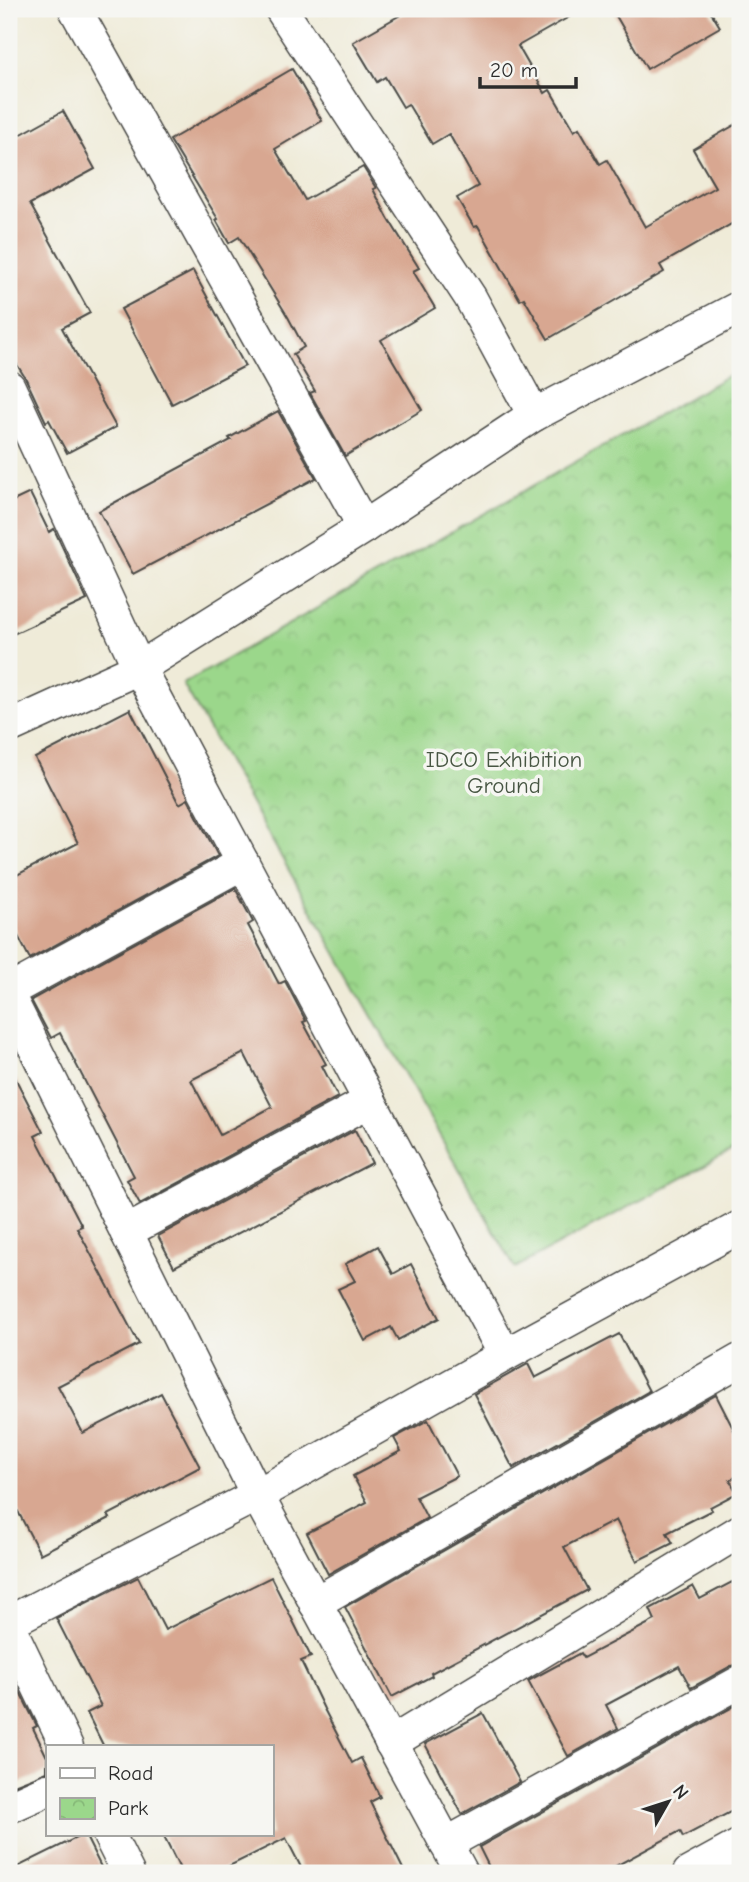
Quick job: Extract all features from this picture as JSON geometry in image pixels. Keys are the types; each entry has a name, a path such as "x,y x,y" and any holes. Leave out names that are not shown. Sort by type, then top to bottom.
{"street":[{"path":"75,9 364,527"},
{"path":"281,9 470,297 534,415"},
{"path":"9,727 139,668 364,527 534,415 740,307"},
{"path":"9,387 139,668 505,1355"},
{"path":"243,863 9,993 257,1495 461,1873"},
{"path":"126,1232 370,1101"},
{"path":"66,1745 9,1624 257,1495 740,1227"},
{"path":"315,1603 740,1360"},
{"path":"391,1743 740,1531"},
{"path":"446,1844 740,1682"},
{"path":"9,1807 46,1790"},
{"path":"110,1836 128,1873"},
{"path":"689,1873 740,1845"}],"green space":[{"name":"IDCO Exhibition Ground","path":"740,369 740,1147 515,1268 183,684"}],"building":[{"path":"411,9 583,9 518,46 545,93 550,90 574,131 579,128 600,164 607,160 645,227 715,187 693,149 740,122 740,232 735,222 660,265 664,272 548,339 524,298 520,300 478,226 474,227 457,198 478,186 449,134 432,144 408,104 403,107 385,77 377,82 353,42"},
{"path":"612,9 709,9 720,27 647,69"},
{"path":"292,69 322,121 275,149 305,200 363,167 376,188 373,189 388,218 419,268 413,271 435,308 381,340 422,410 345,456 310,393 315,391 293,354 304,347 288,317 239,237 229,243 216,220 218,219 170,140"},
{"path":"63,111 95,169 30,204 90,313 62,328 116,427 67,453 49,420 46,422 26,379 9,352 9,141"},
{"path":"193,271 245,366 172,404 121,309"},
{"path":"278,411 316,478 133,574 99,511 231,440 229,438"},
{"path":"30,493 49,532 54,529 87,600 9,636 9,503"},
{"path":"130,709 179,804 188,799 218,856 30,959 9,919 9,879 78,843 35,758"},
{"path":"235,888 253,922 248,925 279,984 285,981 306,1021 303,1022 326,1064 322,1066 338,1097 140,1204 127,1180 134,1176 60,1033 51,1038 31,1000","holes":["244,1053 272,1107 220,1135 191,1080"]},
{"path":"9,1037 18,1055 9,1060"},
{"path":"9,1066 43,1132 35,1136 82,1226 77,1228 139,1344 58,1386 83,1433 161,1393 200,1467 40,1554 9,1494"},
{"path":"355,1130 372,1163 174,1267 158,1236"},
{"path":"378,1246 393,1274 411,1264 439,1318 398,1340 391,1327 365,1341 338,1289 355,1281 345,1264"},
{"path":"619,1334 649,1391 513,1468 474,1394 528,1364 535,1378"},
{"path":"716,1395 740,1442 740,1474 730,1480 737,1493 710,1507 712,1510 667,1533 673,1543 637,1561 616,1520 564,1547 587,1590 431,1673 432,1676 392,1697 345,1607"},
{"path":"428,1420 457,1476 416,1497 427,1518 328,1574 307,1533 367,1502 353,1476 401,1451 394,1438"},
{"path":"138,1577 165,1630 271,1577 311,1657 301,1661 324,1709 352,1763 361,1758 380,1797 370,1802 405,1873 304,1873 286,1838 215,1873 182,1873 164,1836 273,1836 273,1745 103,1745 87,1713 101,1706 56,1618"},
{"path":"732,1582 740,1596 740,1664 731,1666 691,1688 679,1666 606,1705 618,1728 568,1756 528,1681 580,1653 583,1658 655,1620 650,1609 693,1586 700,1599"},
{"path":"9,1677 14,1688 17,1686 37,1726 33,1728 46,1755 46,1772 9,1787"},
{"path":"740,1703 740,1807 683,1837 680,1831 603,1873 492,1873 479,1847"},
{"path":"483,1713 520,1782 462,1814 425,1744"},
{"path":"80,1836 86,1836 104,1873 9,1873"}]}
